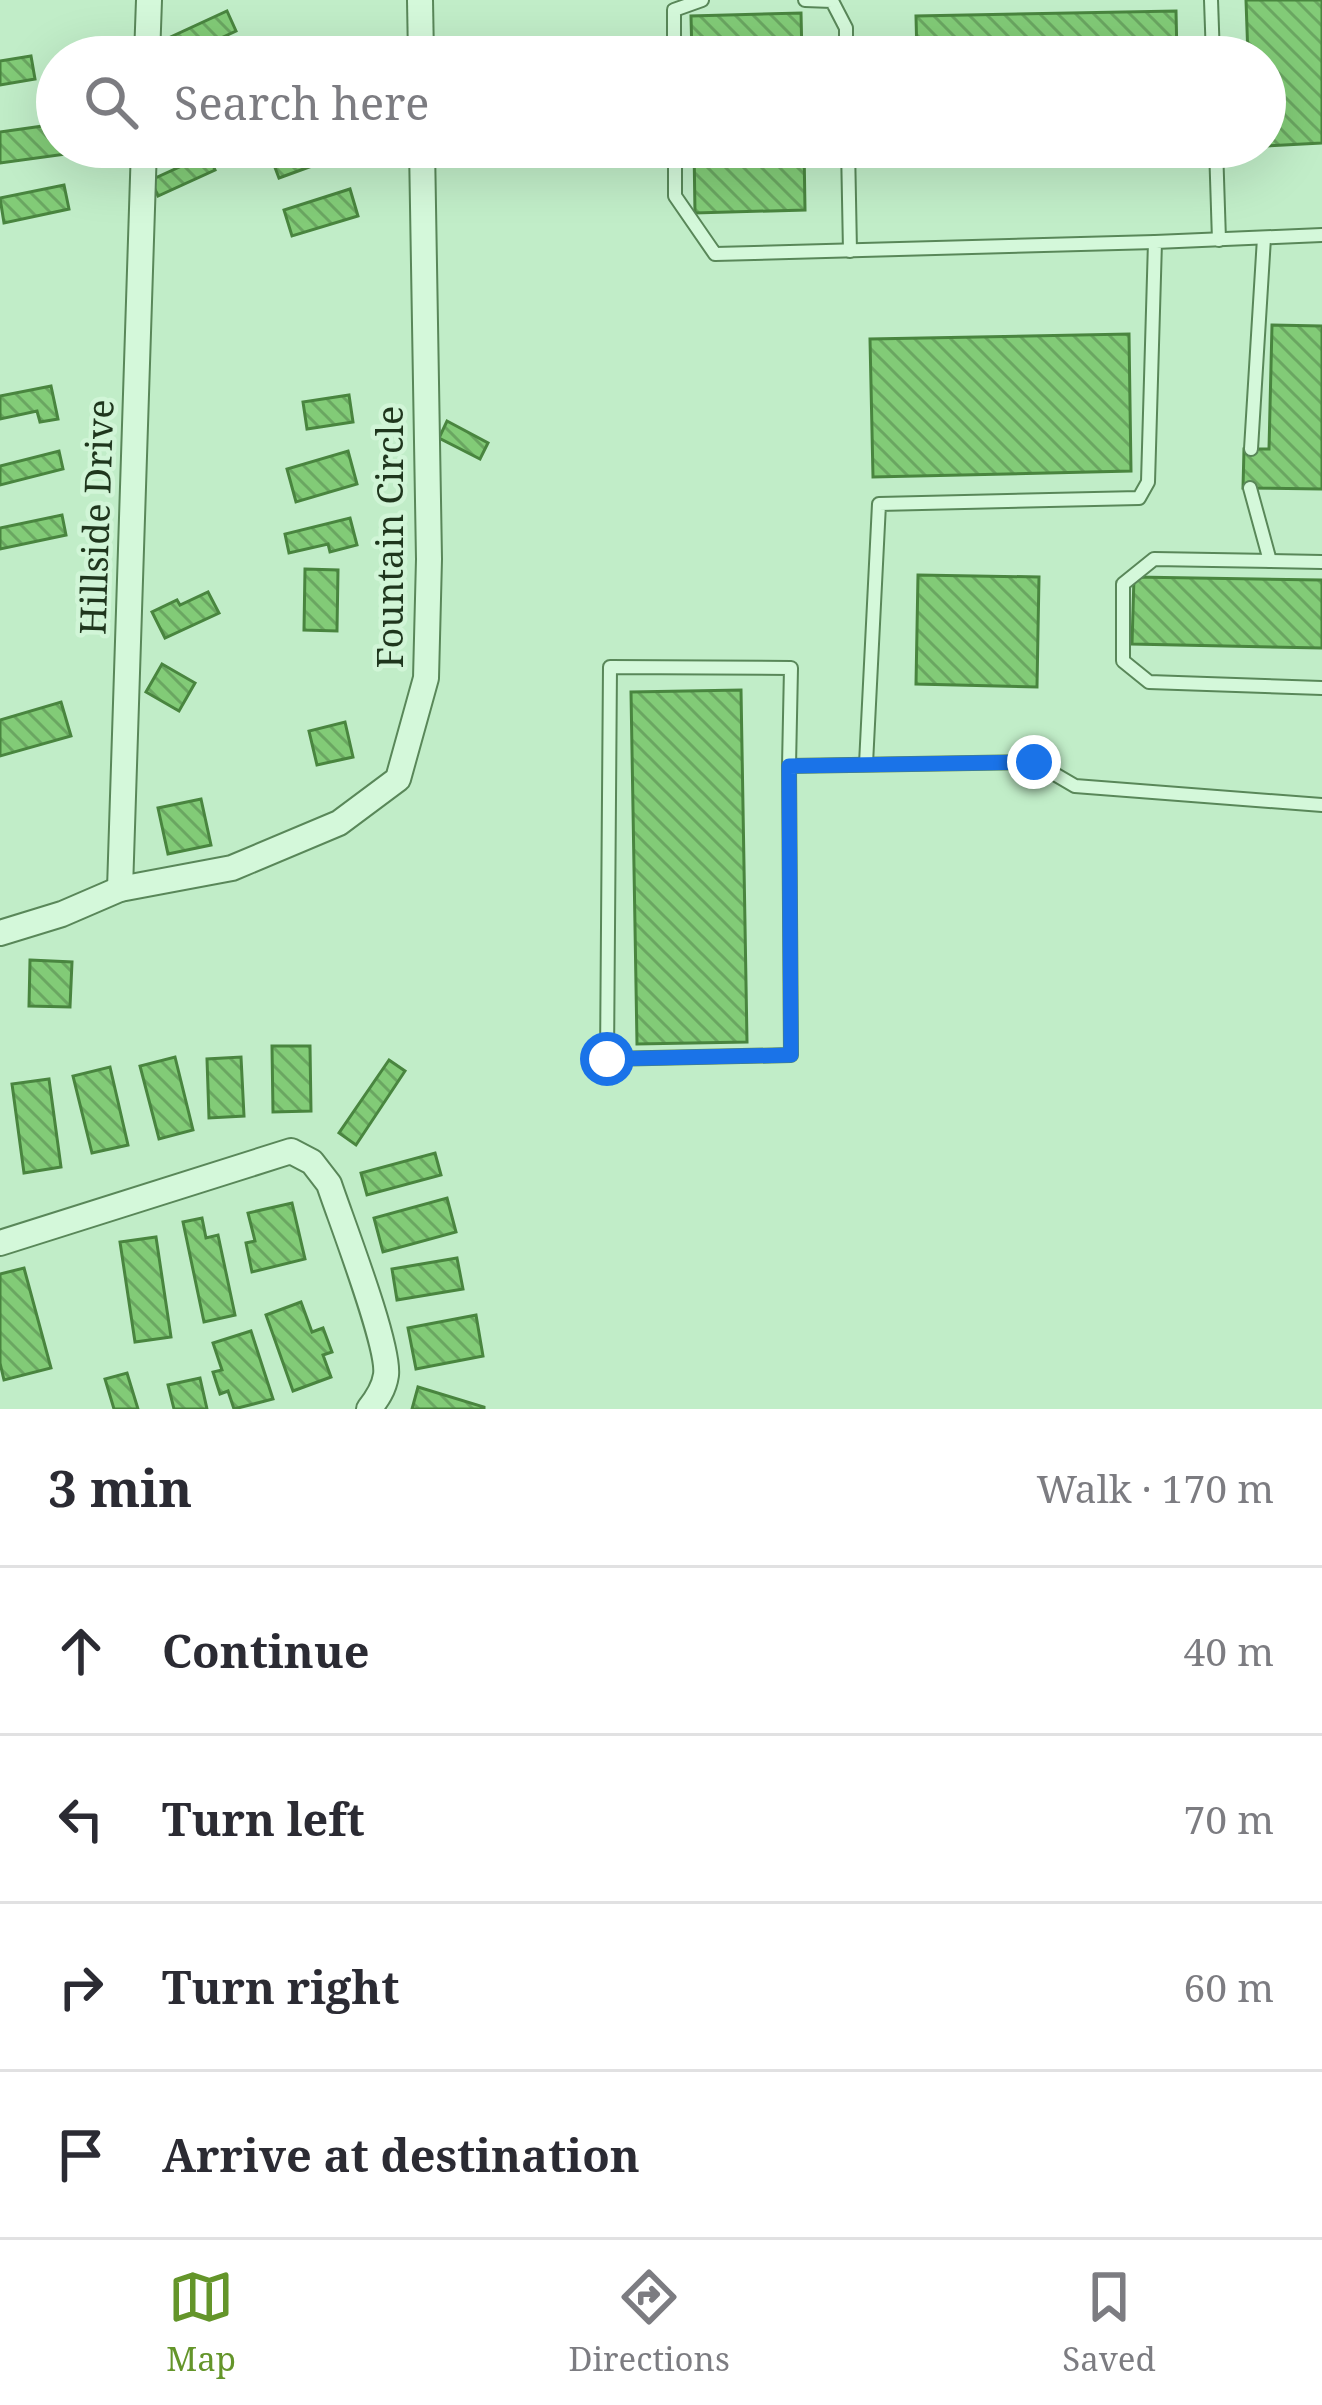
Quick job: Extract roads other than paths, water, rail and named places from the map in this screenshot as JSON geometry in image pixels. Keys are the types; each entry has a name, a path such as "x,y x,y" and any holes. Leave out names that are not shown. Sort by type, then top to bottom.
{"street":[{"path":"148,36 149,0"},
{"path":"420,0 421,36"},
{"name":"Hillside Drive","path":"120,889 143,168"},
{"name":"Fountain Circle","path":"0,933 120,889 232,868 339,823 398,779 426,678 429,559 422,168"},
{"path":"0,1243 291,1151 312,1162 329,1184 375,1324 387,1371 369,1409"}],"lane":[{"path":"674,36 674,10 702,0"},
{"path":"805,0 849,0"},
{"path":"1210,0 1212,36"},
{"path":"832,1 846,36"},
{"path":"675,168 675,196 715,254 1322,236"},
{"path":"848,168 850,251"},
{"path":"1217,168 1219,240"},
{"path":"1251,448 1264,238"},
{"path":"866,764 879,504 1139,498 1148,482 1155,242"},
{"path":"1250,488 1270,561"},
{"path":"1322,562 1154,559 1123,584 1123,661 1149,682 1322,688"},
{"path":"610,667 790,668 789,766 791,1055 607,1059 610,667"},
{"path":"789,766 1034,762 1075,786 1322,805"}]}
